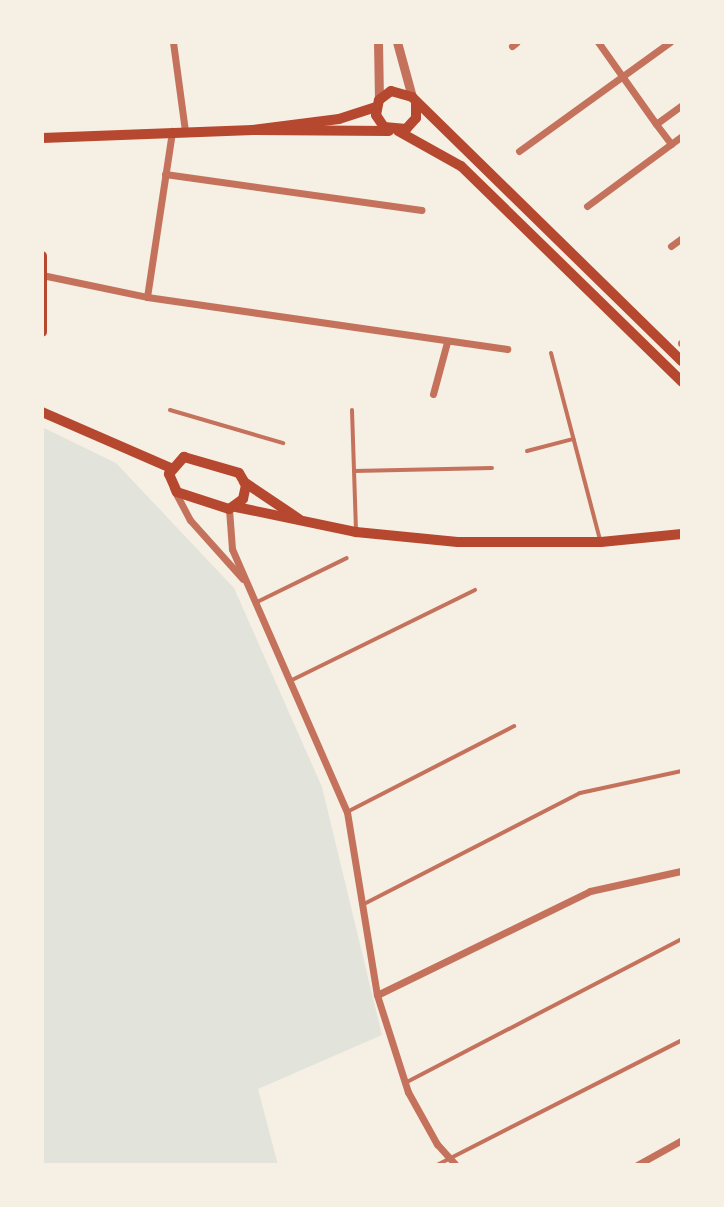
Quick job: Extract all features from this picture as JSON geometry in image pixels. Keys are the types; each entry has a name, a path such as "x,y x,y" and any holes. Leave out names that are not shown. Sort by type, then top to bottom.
{"main road":[{"path":"253,130 339,119 378,104 391,91 414,100 682,361"},
{"path":"42,138 172,131 395,131 416,118 414,100"},
{"path":"378,104 379,122 461,166 682,382"},
{"path":"42,256 42,332"},
{"path":"42,412 171,468"},
{"path":"304,523 244,482 233,469 192,457 179,458 171,468 172,487 183,496 304,523 356,532 458,542 601,542 682,534"},
{"path":"232,508 246,492 244,482"}],"street":[{"path":"173,42 185,131"},
{"path":"378,42 378,104"},
{"path":"397,42 414,100"},
{"path":"598,42 671,144"},
{"path":"519,151 670,42"},
{"path":"656,124 682,105"},
{"path":"147,297 172,131"},
{"path":"587,206 682,136"},
{"path":"165,174 421,210"},
{"path":"671,246 682,238"},
{"path":"43,276 147,297 507,349"},
{"path":"433,394 447,342"},
{"path":"172,487 190,520 247,584"},
{"path":"232,508 232,549 292,680 347,812 377,995 408,1092 453,1162"},
{"path":"377,995 590,891 682,872"},
{"path":"637,1165 682,1140"}],"lane":[{"path":"551,353 601,542"},
{"path":"170,410 283,443"},
{"path":"352,410 356,532"},
{"path":"527,451 573,439"},
{"path":"354,471 492,468"},
{"path":"255,603 347,558"},
{"path":"292,680 475,590"},
{"path":"347,812 514,726"},
{"path":"360,906 580,793 682,771"},
{"path":"405,1083 682,939"},
{"path":"437,1165 453,1162 682,1040"}],"shaded area":[{"path":"42,427 116,463 234,588 322,787 382,1035 258,1089 278,1165 42,1165"}]}
